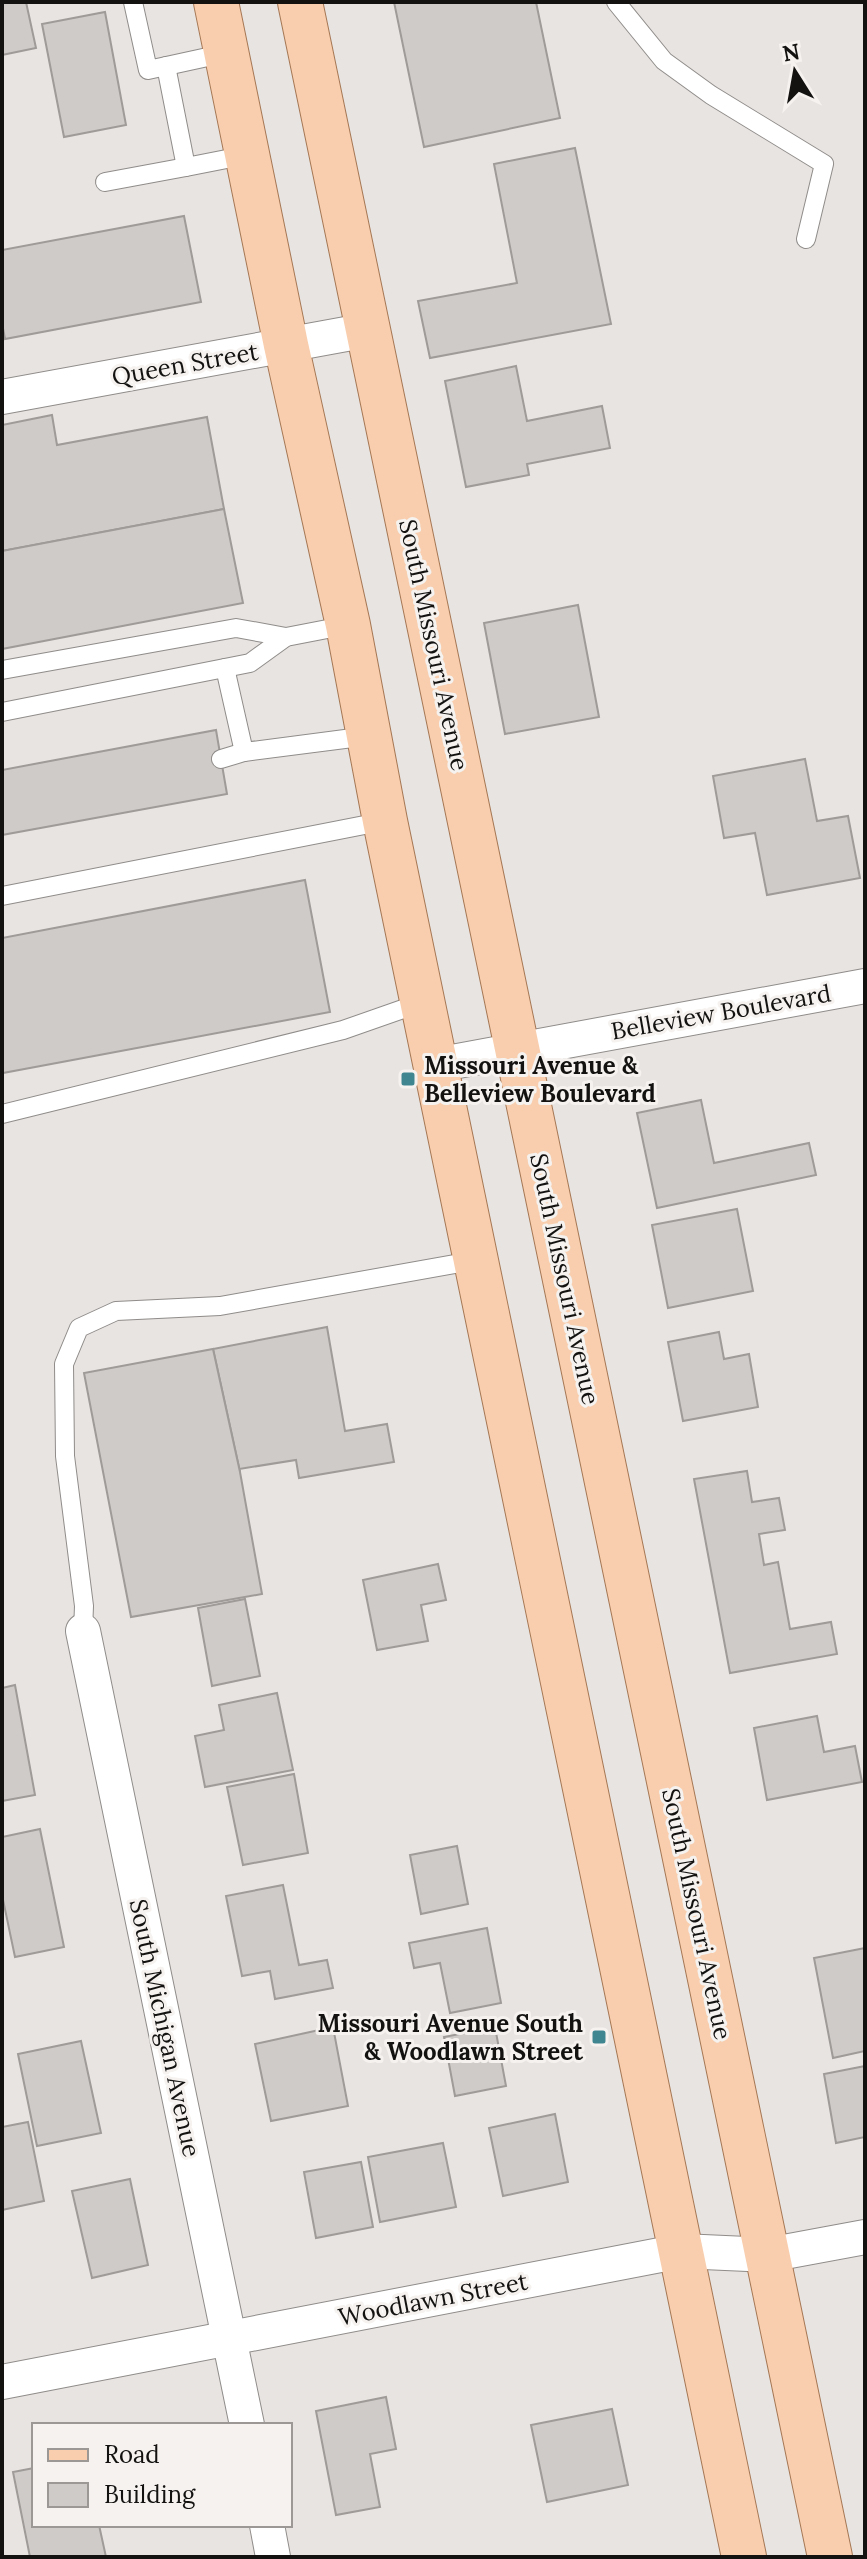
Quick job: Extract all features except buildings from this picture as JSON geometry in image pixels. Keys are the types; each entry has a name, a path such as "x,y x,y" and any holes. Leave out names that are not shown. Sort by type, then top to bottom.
{"main road":[{"path":"216,2 286,345 348,625 385,821 744,2557"},
{"name":"South Missouri Avenue","path":"300,2 830,2557"}],"street":[{"name":"Queen Street","path":"2,397 368,330"},
{"name":"Belleview Boulevard","path":"436,1065 865,986"},
{"name":"South Michigan Avenue","path":"83,1631 247,2423"},
{"name":"Woodlawn Street","path":"2,2382 681,2251 768,2255 865,2237"},
{"path":"267,2527 273,2557"}],"lane":[{"path":"133,2 148,70 227,53"},
{"path":"616,2 664,61 711,95 824,164 806,239"},
{"path":"166,66 186,167"},
{"path":"105,182 247,155"},
{"path":"2,670 236,628 286,637 348,625"},
{"path":"2,712 250,663 286,637"},
{"path":"225,668 244,752"},
{"path":"221,759 244,752 368,736"},
{"path":"2,896 385,821"},
{"path":"2,1114 343,1030 423,1002"},
{"path":"83,1631 84,1606 65,1456 64,1410 64,1364 79,1328 116,1311 220,1306 477,1260"}],"place":[{"name":"Missouri Avenue & Belleview Boulevard","path":"408,1079"},
{"name":"Missouri Avenue South & Woodlawn Street","path":"599,2037"}]}
